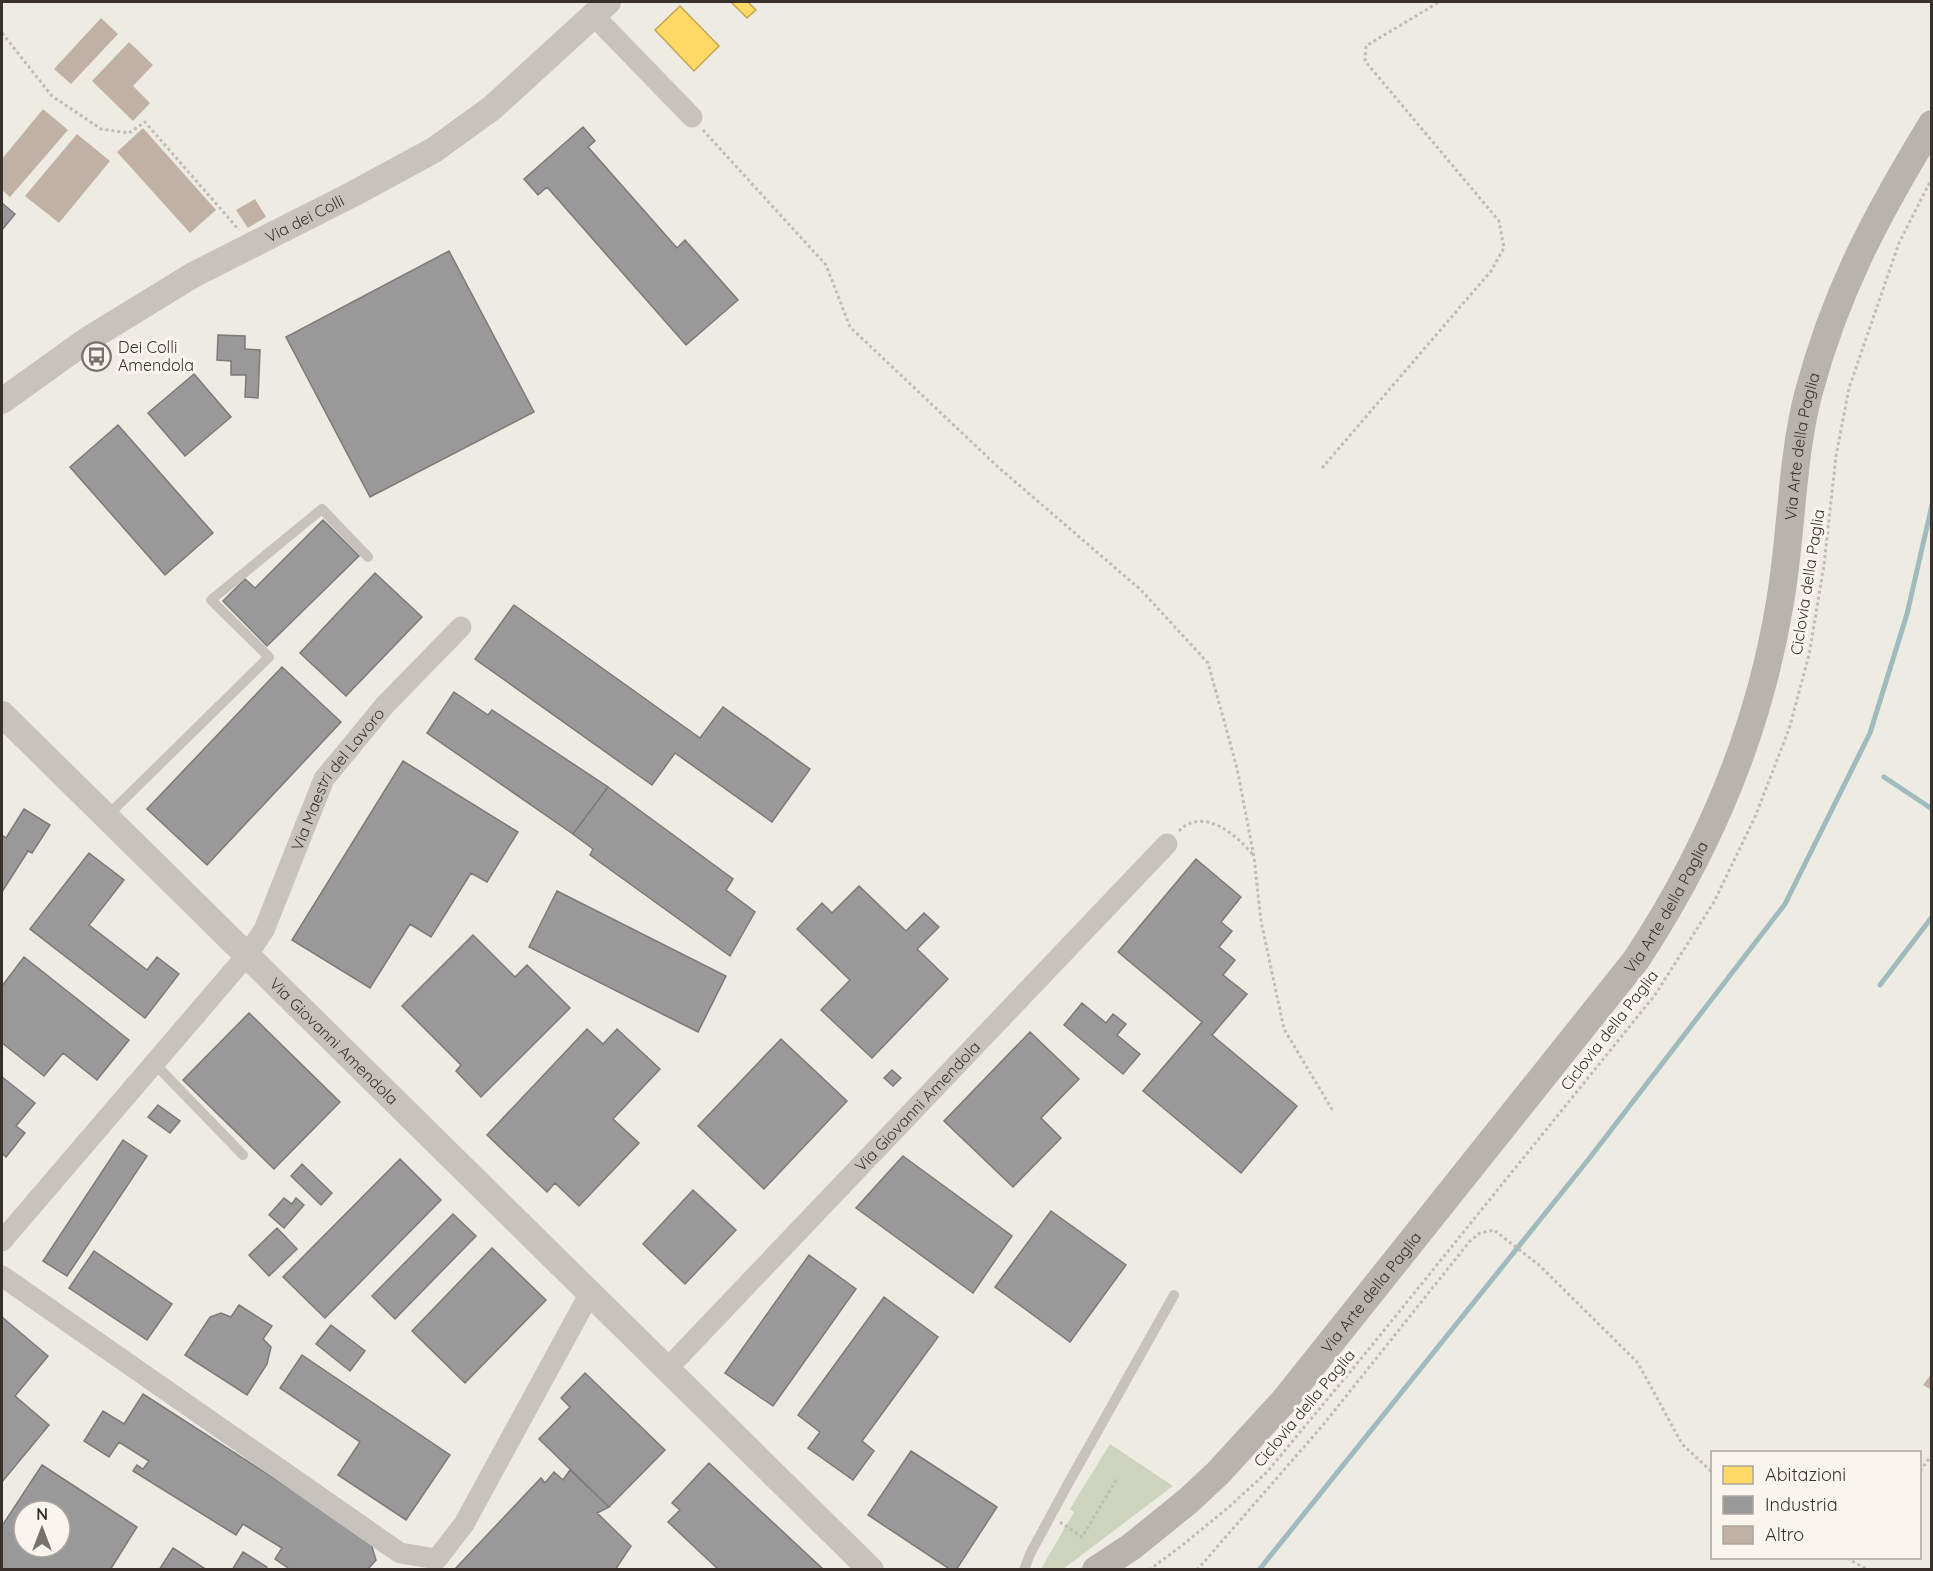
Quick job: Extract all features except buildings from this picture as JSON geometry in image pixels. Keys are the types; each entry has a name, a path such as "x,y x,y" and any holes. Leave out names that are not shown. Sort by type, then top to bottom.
{"main road":[{"name":"Via Arte della Paglia","path":"1109,1569 1131,1547 1188,1501 1218,1473 1284,1401 1630,968 1678,893 1715,819 1744,747 1761,693 1773,646 1781,599 1799,442 1824,340 1867,236 1932,124"},
{"name":"Via Arte della Paglia","path":"1096,1569 1131,1547"}],"street":[{"name":"Via dei Colli","path":"2,401 50,364 193,275 434,150 492,108 601,8 692,117"},
{"name":"Via Maestri del Lavoro","path":"2,1241 247,955 264,930 324,779 385,705 461,627"},
{"name":"Via Giovanni Amendola","path":"2,714 871,1569"},
{"name":"Via Giovanni Amendola","path":"667,1369 1167,844"},
{"path":"2,1276 400,1553 433,1564 464,1524 590,1293"}],"lane":[{"path":"106,817 269,657 211,600 322,509 368,557"},
{"path":"154,1064 243,1155"},
{"path":"1024,1569 1030,1554 1174,1294"}],"path":[{"path":"1322,468 1491,271 1504,248 1499,221 1365,61 1366,46 1439,2"},
{"path":"2,33 52,96 101,129 129,132 145,122 252,245"},
{"path":"692,117 826,265 850,327 998,468 1141,590 1208,663 1237,768 1254,857 1261,921 1284,1029 1333,1111"},
{"name":"Ciclovia della Paglia","path":"1149,1569 1213,1521 1267,1472 1655,995 1714,902 1755,817 1789,729 1809,655 1824,565 1836,456 1849,388 1899,243 1932,178"},
{"path":"1167,844 1184,826 1194,820 1206,820 1221,827 1245,845 1254,857"},
{"path":"1197,1569 1323,1425 1470,1241 1480,1233 1494,1230 1539,1265 1638,1363 1682,1444 1711,1470"},
{"path":"1921,1470 1932,1455"},
{"path":"1051,1516 1083,1537 1118,1477"},
{"path":"1850,1559 1868,1569"}],"green space":[{"path":"1110,1444 1173,1486 1063,1569 1041,1569 1074,1512 1070,1509"}],"waterway":[{"path":"1259,1570 1588,1160 1785,904 1870,733 1907,614 1932,505"},
{"path":"1884,777 1932,809"},
{"path":"1880,985 1932,917"}],"place":[{"name":"Dei Colli Amendola","path":"97,356"}]}
